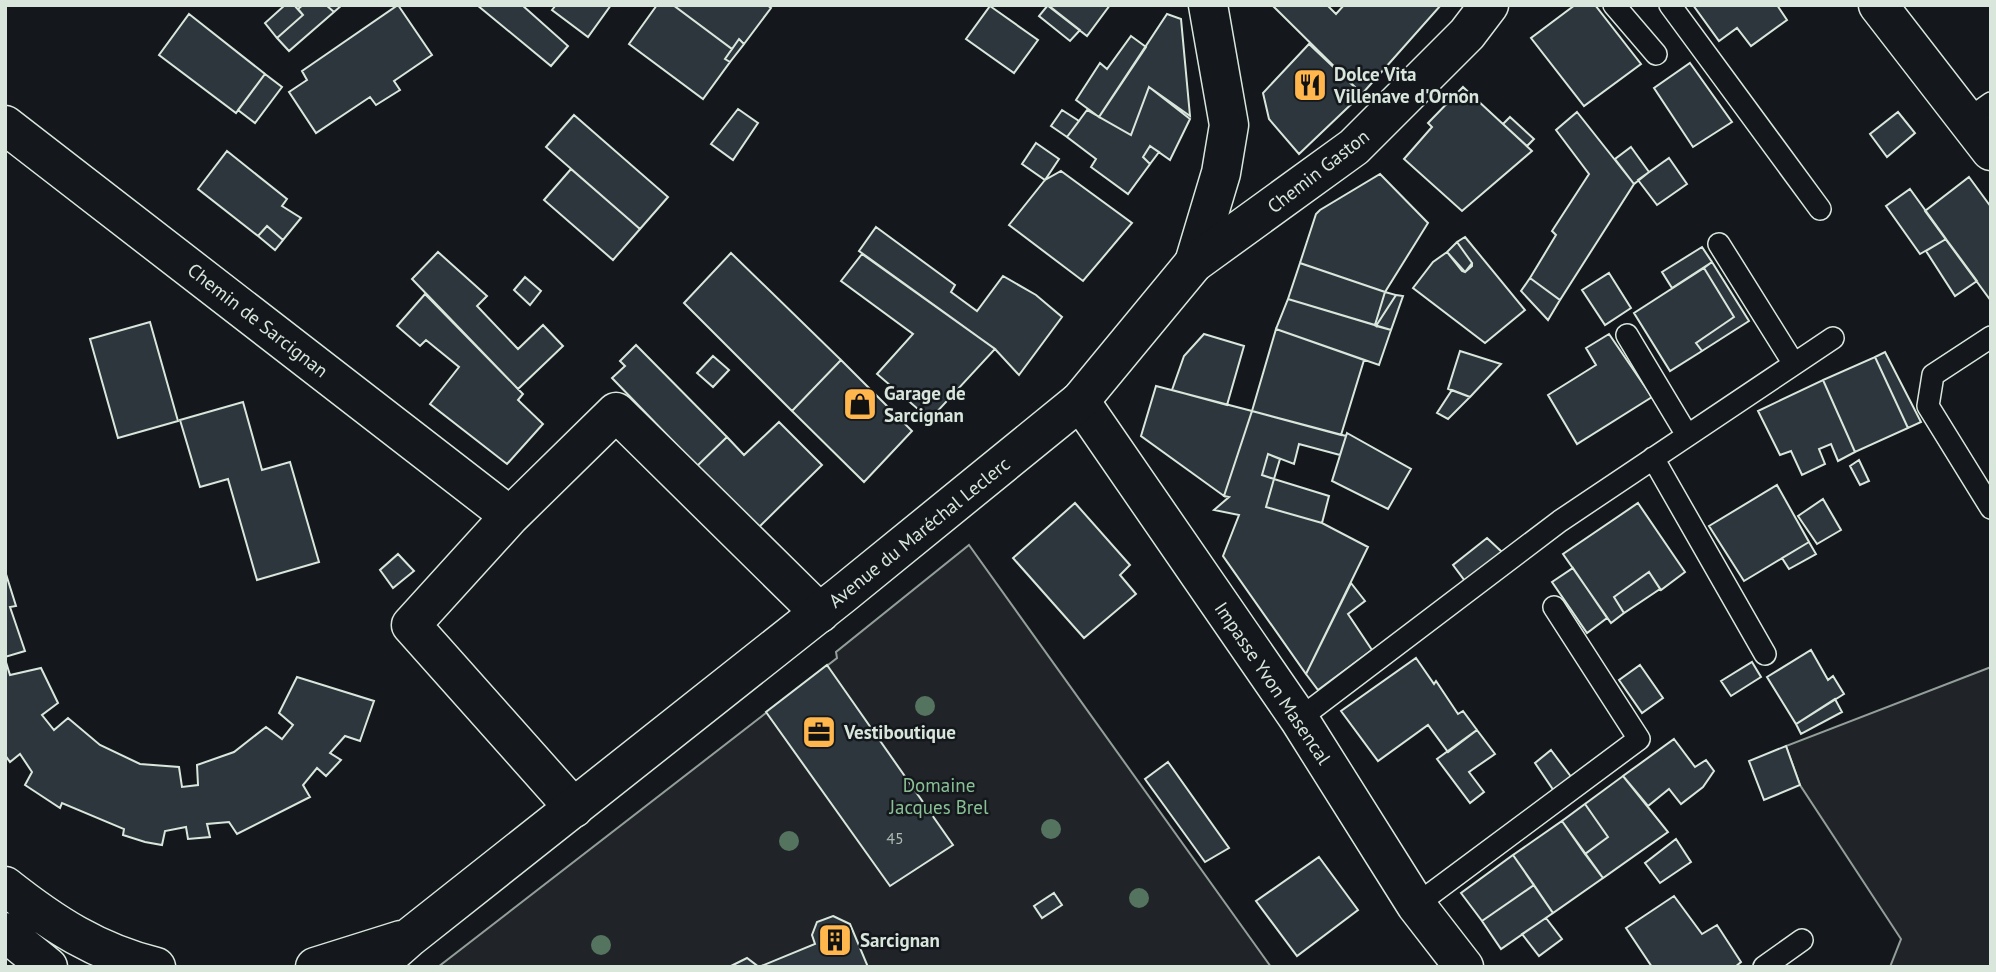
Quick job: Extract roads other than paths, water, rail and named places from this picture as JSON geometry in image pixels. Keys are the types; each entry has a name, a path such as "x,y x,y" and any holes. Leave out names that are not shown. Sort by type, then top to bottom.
{"street":[{"name":"Avenue du Maréchal Leclerc","path":"376,967 410,937 820,613 1080,401 1194,263 1221,173 1229,125 1208,5"},
{"name":"Chemin Gaston","path":"1194,263 1354,147 1467,34 1489,5"},
{"path":"1878,5 1979,112 1991,151"},
{"name":"Chemin de Sarcignan","path":"5,125 510,516"},
{"name":"Impasse Yvon Masencal","path":"1080,401 1299,719 1416,905 1464,967"},
{"path":"574,808 411,625 510,516 616,412 820,613"},
{"path":"5,886 42,915 89,943 122,958 156,967"},
{"path":"5,932 48,967"},
{"name":"Avenue du Maréchal Leclerc","path":"315,967 410,937"}],"lane":[{"path":"1614,5 1656,54"},
{"path":"1670,5 1820,209"},
{"path":"1718,244 1794,364"},
{"path":"1627,335 1687,435"},
{"path":"1991,337 1933,375 1928,406 1991,508"},
{"path":"1299,719 1560,521 1833,338"},
{"path":"1653,458 1765,654"},
{"path":"1416,905 1639,739 1554,607"},
{"path":"1764,967 1802,940"}],"place":[{"name":"Dolce Vita Villenave d'Ornon","path":"1310,85"},
{"name":"Garage de Sarcignan","path":"860,404"},
{"name":"Vestiboutique","path":"819,732"},
{"name":"Sarcignan","path":"835,940"}],"park label":[{"name":"Domaine Jacques Brel","path":"939,796"}]}
